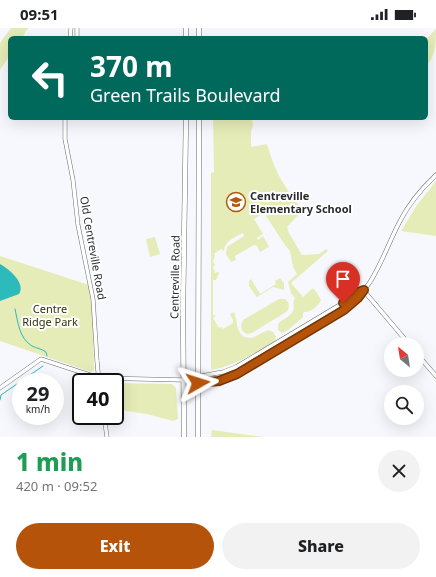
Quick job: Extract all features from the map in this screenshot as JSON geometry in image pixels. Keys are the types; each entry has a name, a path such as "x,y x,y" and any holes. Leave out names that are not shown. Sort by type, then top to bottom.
{"highway":[{"name":"Centreville Road","path":"184,437 186,120"},
{"name":"Centreville Road","path":"198,437 199,120"}],"street":[{"name":"Old Centreville Road","path":"65,120 65,139 74,180 78,225 93,299 98,373"},
{"path":"124,380 184,380 198,383 219,381 237,374 344,310 358,298 375,275 404,214 421,190 436,175"},
{"path":"184,380 218,373 236,367 330,311 356,293 364,290"},
{"path":"364,290 403,337"},
{"path":"0,388 41,359 80,373"},
{"path":"424,362 436,376"},
{"path":"106,425 108,437"}],"green space":[{"path":"11,28 28,28 23,36 8,36 8,58 0,70 0,43"},
{"path":"436,29 434,54 428,63 428,37"},
{"path":"213,120 252,120 251,147 267,144 280,178 301,208 299,214 287,227 289,233 302,255 319,254 326,249 328,251 291,283 303,297 313,288 321,300 320,303 308,312 304,312 303,317 288,330 282,333 278,330 278,324 292,313 294,309 295,298 291,293 288,282 297,274 293,267 290,251 264,213 254,219 263,234 257,238 258,240 263,236 269,247 260,252 257,246 254,245 235,256 236,260 231,262 226,254 227,247 244,236 243,233 228,242 224,248 224,251 221,249 214,254 215,256 213,261 215,265 213,267 215,273 219,273 216,280 213,280 213,315 216,316 213,318 219,328 222,327 223,329 233,323 230,314 234,312 239,331 244,337 252,338 268,330 273,332 276,337 275,341 260,350 228,365 211,370 211,173 214,172"},
{"path":"436,181 436,236 401,231 417,205"},
{"path":"155,237 160,254 150,257 146,239"},
{"name":"Centre Ridge Park","path":"0,256 89,285 93,321 94,370 91,372 0,341"},
{"path":"280,278 284,283 284,290 273,287 257,297 249,286 249,281 251,279 260,294 276,284 275,281"},
{"path":"279,299 285,299 288,302 289,307 286,312 252,333 247,334 242,331 241,325 243,320"},
{"path":"124,383 172,384 176,388 178,419 173,421 147,414 124,410"},
{"path":"212,430 264,437 211,437"}],"water":[{"path":"0,264 16,277 21,290 19,294 0,301"}],"waterway":[{"path":"15,309 24,339 32,346 46,352 47,356"},
{"path":"0,400 1,395 43,366"}],"place":[{"name":"Centreville Elementary School","path":"236,202"}],"route":[{"path":"198,383 219,381 228,378 261,361 344,310 352,304 364,290 356,293 343,303"}]}
